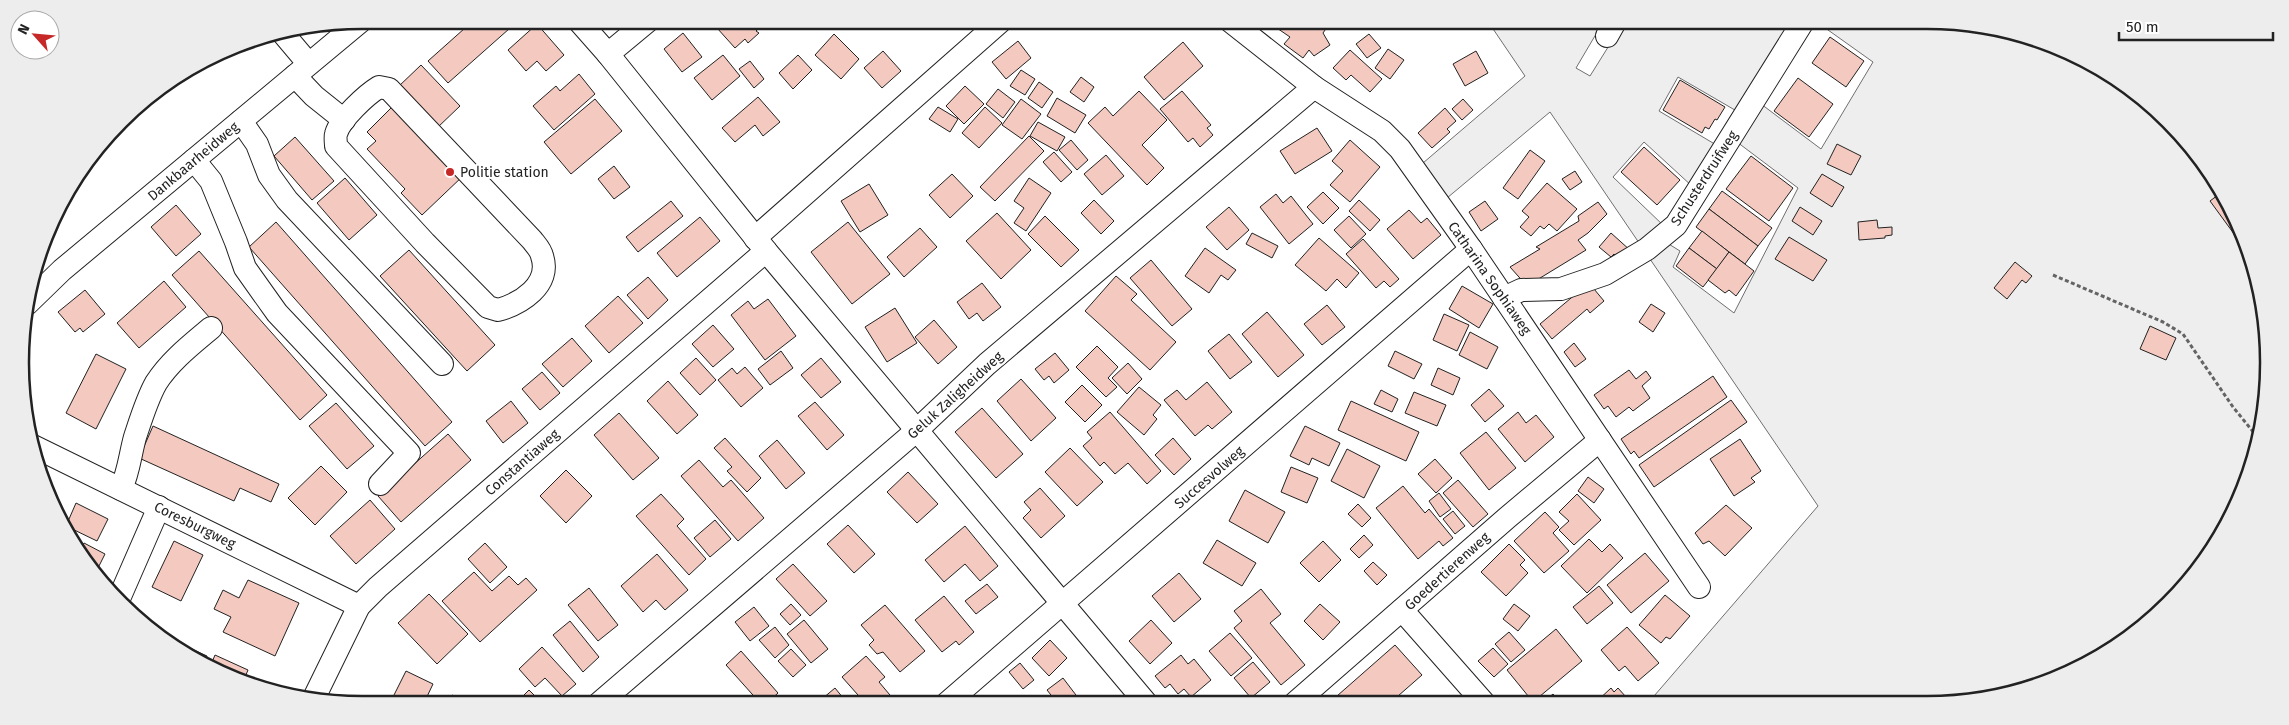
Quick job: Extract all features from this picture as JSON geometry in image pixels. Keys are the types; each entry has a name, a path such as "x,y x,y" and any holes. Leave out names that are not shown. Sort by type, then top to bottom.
{"street":[{"name":"Dankbaarheidweg","path":"35,296 62,270 351,29"},
{"path":"586,29 760,245 1141,696"},
{"path":"608,54 638,29"},
{"name":"Constantiaweg","path":"317,693 359,606 385,580 760,245 944,71 992,29"},
{"name":"Catharina Sophiaweg","path":"1240,29 1314,87 1382,131 1400,149 1471,248 1699,587"},
{"name":"Schusterdruifweg","path":"1504,298 1521,290 1561,289 1606,274 1647,249 1676,225 1798,29"},
{"path":"285,38 314,96 344,120"},
{"path":"379,87 389,89 532,240 542,256 544,270 538,284 526,299 498,310 488,307 425,243 336,146 336,133 344,120 367,95 379,87"},
{"name":"Geluk Zaligheidweg","path":"607,696 916,431 987,364 1314,87"},
{"path":"242,121 257,144 269,175 287,200 442,364"},
{"path":"194,160 211,181 245,268 277,313 410,453 380,484"},
{"name":"Succesvolweg","path":"955,696 1471,248"},
{"path":"121,489 129,472 135,439 144,410 157,382 178,357 211,328"},
{"name":"Goedertierenweg","path":"1303,696 1508,517 1600,440"},
{"name":"Coresburgweg","path":"40,449 359,606"},
{"path":"122,593 159,507"},
{"path":"1402,610 1478,696"}],"path":[{"path":"2053,275 2163,322 2183,334 2233,408 2253,432"}],"shaded area":[{"path":"1493,29 1599,29 1576,68 1590,76 1619,29 1790,29 1740,113 1678,77 1659,111 1718,146 1693,187 1644,142 1613,177 1665,227 1659,238 1680,251 1673,267 1734,313 1798,188 1737,142 1761,104 1821,149 1873,62 1827,29 1948,29 1992,35 2034,46 2054,54 2093,73 2112,85 2147,112 2177,142 2204,177 2216,196 2235,235 2243,255 2254,297 2260,341 2260,384 2254,428 2243,470 2235,490 2216,529 2204,548 2177,583 2147,613 2112,640 2074,662 2034,679 2013,685 1948,696 1654,696 1818,506 1550,112 1447,198 1423,163 1525,76"}],"building":[{"path":"464,29 509,29 448,83 428,61"},
{"path":"531,29 541,29 564,55 546,71 537,61 526,71 508,50"},
{"path":"718,29 758,29 756,31 759,33 748,43 745,39 735,48"},
{"path":"1278,29 1326,29 1323,33 1330,45 1314,56 1309,50 1303,58 1284,44 1290,37"},
{"path":"683,33 702,57 682,72 664,49"},
{"path":"834,34 859,59 841,79 815,55"},
{"path":"1369,34 1381,48 1367,58 1356,44"},
{"path":"1830,37 1864,61 1846,87 1812,63"},
{"path":"1018,41 1031,58 1006,79 992,62"},
{"path":"1183,42 1203,66 1164,100 1144,77"},
{"path":"1388,49 1404,60 1390,79 1375,68"},
{"path":"1350,50 1382,79 1370,92 1351,75 1346,80 1333,68"},
{"path":"883,51 901,71 882,88 864,68"},
{"path":"1476,51 1488,73 1465,86 1453,64"},
{"path":"723,55 740,76 712,100 694,78"},
{"path":"798,55 812,70 793,89 779,73"},
{"path":"750,61 764,79 754,88 739,69"},
{"path":"421,65 460,106 437,128 398,87"},
{"path":"1021,70 1035,79 1025,95 1010,86"},
{"path":"579,74 595,94 554,130 533,106 556,86 560,91"},
{"path":"1081,77 1094,87 1084,102 1070,92"},
{"path":"1798,78 1833,104 1809,137 1774,111"},
{"path":"1680,80 1725,107 1717,120 1715,119 1709,129 1705,127 1702,133 1663,110"},
{"path":"1039,82 1053,92 1042,108 1028,98"},
{"path":"965,86 984,104 964,124 946,106"},
{"path":"998,89 1015,102 1003,118 986,104"},
{"path":"1139,91 1167,120 1142,145 1164,168 1147,185 1088,123 1105,107 1113,116"},
{"path":"1182,91 1211,125 1207,128 1213,135 1200,147 1193,138 1188,142 1160,109"},
{"path":"758,97 780,122 763,136 755,125 735,142 722,128"},
{"path":"1057,98 1086,115 1075,133 1047,116"},
{"path":"595,99 622,131 571,174 544,142"},
{"path":"1021,99 1041,114 1022,139 1002,125"},
{"path":"1463,99 1473,110 1462,120 1452,109"},
{"path":"395,104 464,175 422,215 401,193 405,189 367,149 376,141 367,132"},
{"path":"938,107 958,119 950,132 929,119"},
{"path":"985,107 1002,123 979,148 962,133"},
{"path":"1445,108 1456,121 1447,129 1450,132 1432,148 1418,133"},
{"path":"1038,122 1065,137 1057,151 1030,136"},
{"path":"1317,128 1332,151 1295,174 1280,151"},
{"path":"1029,136 1044,151 995,201 980,187"},
{"path":"295,137 334,181 312,200 274,156"},
{"path":"1071,140 1088,160 1077,170 1059,150"},
{"path":"1350,140 1380,167 1350,202 1330,185 1343,171 1332,161"},
{"path":"1837,144 1861,156 1851,175 1827,164"},
{"path":"1644,147 1680,180 1657,205 1621,172"},
{"path":"1530,150 1545,161 1518,199 1503,188"},
{"path":"1054,152 1072,172 1061,182 1043,162"},
{"path":"1106,155 1124,176 1102,195 1084,174"},
{"path":"1751,156 1793,188 1769,221 1726,189"},
{"path":"614,166 630,187 614,199 598,179"},
{"path":"1575,171 1582,182 1570,190 1562,179"},
{"path":"952,174 973,196 950,218 929,195"},
{"path":"1822,174 1844,187 1832,207 1810,193"},
{"path":"345,178 377,215 349,240 317,203"},
{"path":"1029,178 1051,193 1026,231 1014,223 1024,208 1014,201"},
{"path":"1547,183 1577,209 1557,231 1549,224 1544,229 1540,226 1531,236 1520,227 1529,217 1522,211"},
{"path":"869,184 888,215 860,232 841,201"},
{"path":"1722,191 1772,228 1758,246 1709,209"},
{"path":"1323,192 1339,208 1323,224 1307,207"},
{"path":"1276,194 1283,203 1291,196 1313,224 1289,244 1260,207"},
{"path":"2216,196 2235,236 2210,201"},
{"path":"1094,200 1114,221 1101,234 1081,213"},
{"path":"1359,200 1380,220 1370,231 1349,211"},
{"path":"671,201 683,216 638,252 626,237"},
{"path":"1485,201 1498,219 1481,231 1469,212"},
{"path":"1598,202 1607,214 1578,240 1586,250 1527,286 1510,267 1540,249 1536,247 1579,221 1578,216"},
{"path":"176,205 201,234 176,256 151,227"},
{"path":"1229,207 1249,230 1227,250 1206,227"},
{"path":"1800,207 1822,221 1813,235 1792,221"},
{"path":"1709,209 1758,246 1745,264 1696,227"},
{"path":"1409,210 1421,223 1427,218 1441,235 1413,259 1387,229"},
{"path":"997,213 1031,250 1001,279 966,241"},
{"path":"1045,216 1079,250 1061,267 1028,234"},
{"path":"1349,216 1366,234 1351,248 1334,230"},
{"path":"700,217 720,241 677,277 657,253"},
{"path":"1877,220 1878,228 1892,227 1892,235 1885,236 1885,238 1859,240 1858,222"},
{"path":"276,222 452,422 425,446 249,247"},
{"path":"848,222 890,274 852,304 811,252"},
{"path":"920,228 937,247 904,277 887,257"},
{"path":"1702,231 1729,252 1717,269 1689,248"},
{"path":"1252,233 1278,246 1272,258 1246,244"},
{"path":"1611,233 1631,251 1622,261 1614,254 1611,257 1599,247"},
{"path":"1789,237 1827,260 1813,281 1775,259"},
{"path":"1319,238 1359,273 1346,288 1337,279 1326,291 1295,265"},
{"path":"1363,239 1399,279 1390,287 1384,281 1376,288 1346,254"},
{"path":"1205,248 1236,270 1228,280 1221,275 1209,293 1185,276"},
{"path":"1689,248 1717,269 1703,287 1676,266"},
{"path":"409,250 495,345 467,371 380,276"},
{"path":"199,251 327,395 300,420 172,275"},
{"path":"1729,252 1754,271 1736,296 1729,290 1725,293 1708,280"},
{"path":"1151,260 1192,309 1172,326 1130,278"},
{"path":"2015,262 2032,276 2026,283 2022,280 2007,299 1994,288"},
{"path":"1116,276 1137,294 1131,300 1176,342 1150,370 1085,311"},
{"path":"648,277 668,300 648,319 627,295"},
{"path":"164,281 186,307 139,348 117,323"},
{"path":"982,283 1001,307 983,321 977,313 969,319 957,302"},
{"path":"1589,283 1604,301 1590,313 1587,309 1552,339 1540,324"},
{"path":"1462,286 1493,304 1479,328 1449,309"},
{"path":"85,290 105,314 83,332 80,328 75,332 58,312"},
{"path":"618,296 643,323 609,353 585,326"},
{"path":"768,299 796,336 765,360 731,315 748,301 754,309"},
{"path":"1651,304 1665,313 1653,332 1639,322"},
{"path":"1327,305 1345,327 1322,345 1304,324"},
{"path":"895,308 917,343 887,362 865,327"},
{"path":"1267,312 1304,355 1278,377 1242,334"},
{"path":"1444,314 1469,325 1457,351 1433,340"},
{"path":"934,320 957,347 938,364 915,337"},
{"path":"713,325 734,349 713,367 692,344"},
{"path":"2150,326 2176,338 2166,360 2140,349"},
{"path":"1470,332 1498,347 1487,369 1459,355"},
{"path":"1229,334 1252,362 1230,379 1208,351"},
{"path":"572,338 592,361 563,387 542,364"},
{"path":"1574,343 1586,359 1575,367 1564,352"},
{"path":"1097,346 1118,367 1108,378 1117,387 1106,397 1076,367"},
{"path":"781,351 793,368 770,385 758,369"},
{"path":"1395,351 1422,364 1414,379 1388,366"},
{"path":"1055,353 1069,370 1054,383 1049,376 1044,380 1035,369"},
{"path":"96,354 126,369 96,429 66,413"},
{"path":"696,358 716,380 700,395 680,373"},
{"path":"821,358 841,382 821,398 801,375"},
{"path":"1128,363 1142,379 1127,394 1112,378"},
{"path":"745,367 763,388 741,407 718,380 732,368 737,374"},
{"path":"1438,368 1460,378 1453,395 1431,385"},
{"path":"1629,370 1636,379 1646,371 1651,378 1642,386 1650,398 1633,411 1629,407 1616,417 1608,406 1604,409 1594,395"},
{"path":"542,372 560,393 540,410 522,389"},
{"path":"1713,376 1727,397 1639,458 1634,451 1631,454 1621,439"},
{"path":"1021,379 1056,418 1031,441 997,401"},
{"path":"668,381 698,415 677,434 647,401"},
{"path":"1207,382 1232,412 1212,429 1208,425 1195,436 1164,400 1177,390 1186,400"},
{"path":"1082,385 1102,405 1085,422 1065,402"},
{"path":"1139,387 1161,405 1153,415 1157,419 1144,435 1117,412"},
{"path":"1489,389 1504,406 1485,422 1471,405"},
{"path":"1381,390 1398,399 1392,412 1374,404"},
{"path":"1414,392 1446,405 1437,426 1405,413"},
{"path":"1731,400 1747,422 1654,487 1639,465"},
{"path":"511,401 528,423 503,443 486,421"},
{"path":"1351,401 1419,432 1406,461 1338,430"},
{"path":"815,402 844,435 827,450 798,416"},
{"path":"336,403 374,446 347,469 309,426"},
{"path":"982,408 1023,454 996,478 955,432"},
{"path":"1110,412 1161,471 1147,484 1128,463 1115,474 1104,462 1100,466 1083,446 1092,438 1087,432"},
{"path":"1518,412 1526,423 1536,415 1554,437 1525,462 1498,429"},
{"path":"619,413 659,458 633,480 594,435"},
{"path":"153,426 279,484 271,502 240,488 234,501 139,458"},
{"path":"1305,426 1340,443 1329,466 1312,458 1309,465 1290,456"},
{"path":"1486,432 1516,468 1489,490 1460,453"},
{"path":"448,434 471,460 401,522 378,496"},
{"path":"725,438 761,478 747,492 727,471 732,467 714,448"},
{"path":"1173,438 1191,459 1174,475 1155,455"},
{"path":"1740,439 1761,471 1751,478 1755,482 1734,496 1710,459"},
{"path":"777,440 805,473 786,489 759,456"},
{"path":"1070,448 1103,482 1077,506 1045,472"},
{"path":"1347,449 1380,466 1364,498 1331,481"},
{"path":"1435,459 1452,478 1436,493 1418,474"},
{"path":"699,460 723,487 731,480 764,518 738,541 681,476"},
{"path":"321,466 347,492 315,525 288,498"},
{"path":"1291,467 1318,478 1307,503 1281,492"},
{"path":"566,470 592,496 566,523 540,496"},
{"path":"908,472 938,504 917,523 887,492"},
{"path":"1588,477 1604,489 1594,503 1578,491"},
{"path":"1458,480 1488,514 1473,527 1443,493"},
{"path":"1403,486 1425,513 1429,509 1453,538 1443,546 1439,541 1418,559 1376,508"},
{"path":"1040,488 1065,516 1041,538 1023,518 1031,510 1024,502"},
{"path":"1245,490 1285,512 1268,543 1229,521"},
{"path":"1439,493 1451,509 1440,517 1429,501"},
{"path":"661,494 684,519 677,526 706,559 689,575 636,516"},
{"path":"1577,494 1601,520 1574,545 1559,530 1569,521 1559,512"},
{"path":"370,500 395,529 356,564 330,536"},
{"path":"76,503 108,519 97,541 73,530 68,520"},
{"path":"1358,504 1371,518 1362,527 1348,514"},
{"path":"1726,505 1752,528 1725,556 1709,541 1703,544 1695,533"},
{"path":"1453,511 1465,526 1455,534 1443,519"},
{"path":"1545,512 1559,527 1553,533 1569,551 1544,573 1514,541"},
{"path":"715,520 731,539 710,557 694,538"},
{"path":"848,525 875,554 854,573 827,544"},
{"path":"965,526 998,566 980,581 965,564 944,582 925,560"},
{"path":"1364,535 1373,545 1359,558 1350,549"},
{"path":"1589,539 1602,552 1610,544 1623,558 1587,593 1561,566"},
{"path":"1217,540 1256,563 1242,586 1203,563"},
{"path":"174,541 203,555 181,601 152,587"},
{"path":"1323,541 1341,560 1319,582 1300,563"},
{"path":"84,543 105,554 99,567 85,548"},
{"path":"485,543 507,567 490,583 468,559"},
{"path":"1509,544 1525,560 1520,565 1528,573 1506,596 1481,572"},
{"path":"1645,553 1669,581 1631,613 1607,585"},
{"path":"657,554 688,590 665,610 656,600 643,612 621,586"},
{"path":"1373,562 1387,575 1377,585 1364,571"},
{"path":"793,564 827,601 810,616 776,579"},
{"path":"474,572 492,591 509,576 518,585 526,578 537,590 480,642 442,601"},
{"path":"1179,573 1201,599 1174,622 1152,596"},
{"path":"248,580 299,603 275,656 223,632 231,617 214,609 223,590 239,598"},
{"path":"987,584 998,597 976,614 965,601"},
{"path":"1599,586 1613,603 1587,624 1573,607"},
{"path":"589,588 618,625 598,641 568,605"},
{"path":"1261,589 1281,614 1270,623 1305,665 1281,685 1234,628 1242,621 1234,611"},
{"path":"429,594 468,634 437,664 398,623"},
{"path":"1665,595 1690,616 1670,639 1666,637 1661,643 1639,625"},
{"path":"944,596 974,632 959,645 956,641 942,652 915,620"},
{"path":"791,604 801,615 790,625 780,614"},
{"path":"1320,604 1340,622 1323,640 1304,621"},
{"path":"1514,604 1530,616 1518,631 1503,619"},
{"path":"885,605 925,651 900,672 883,652 877,654 869,645 874,640 861,625"},
{"path":"754,607 769,626 750,641 735,622"},
{"path":"804,620 828,649 811,663 787,634"},
{"path":"1151,620 1172,643 1150,664 1129,641"},
{"path":"570,621 599,657 583,672 553,635"},
{"path":"775,627 789,645 775,658 759,640"},
{"path":"1627,627 1659,663 1638,681 1625,666 1619,671 1601,650"},
{"path":"1556,629 1582,661 1540,696 1528,696 1507,670"},
{"path":"1509,632 1525,650 1511,662 1495,644"},
{"path":"1230,633 1252,658 1231,676 1209,651"},
{"path":"1050,640 1067,658 1049,676 1032,658"},
{"path":"1395,645 1422,675 1398,696 1337,696"},
{"path":"542,647 576,684 562,696 545,678 535,687 519,669"},
{"path":"190,648 207,656 206,657"},
{"path":"1493,648 1508,664 1494,677 1478,661"},
{"path":"791,649 806,665 793,677 778,661"},
{"path":"741,651 778,693 775,696 754,696 726,665"},
{"path":"215,655 248,670 246,675 213,661"},
{"path":"1181,655 1188,664 1194,659 1211,680 1190,696 1184,689 1178,694 1170,684 1165,688 1155,676"},
{"path":"866,656 885,677 879,682 891,696 859,696 842,677"},
{"path":"1253,662 1270,682 1253,696 1249,696 1234,678"},
{"path":"1020,663 1034,680 1023,689 1009,672"},
{"path":"406,671 433,684 427,696 394,696"},
{"path":"1063,678 1077,696 1052,696 1047,690"},
{"path":"835,688 842,696 826,696"},
{"path":"1611,688 1614,692 1618,688 1625,696 1602,696"},
{"path":"529,690 535,696 523,696"}],"place":[{"name":"Politie station","path":"450,172"}]}
